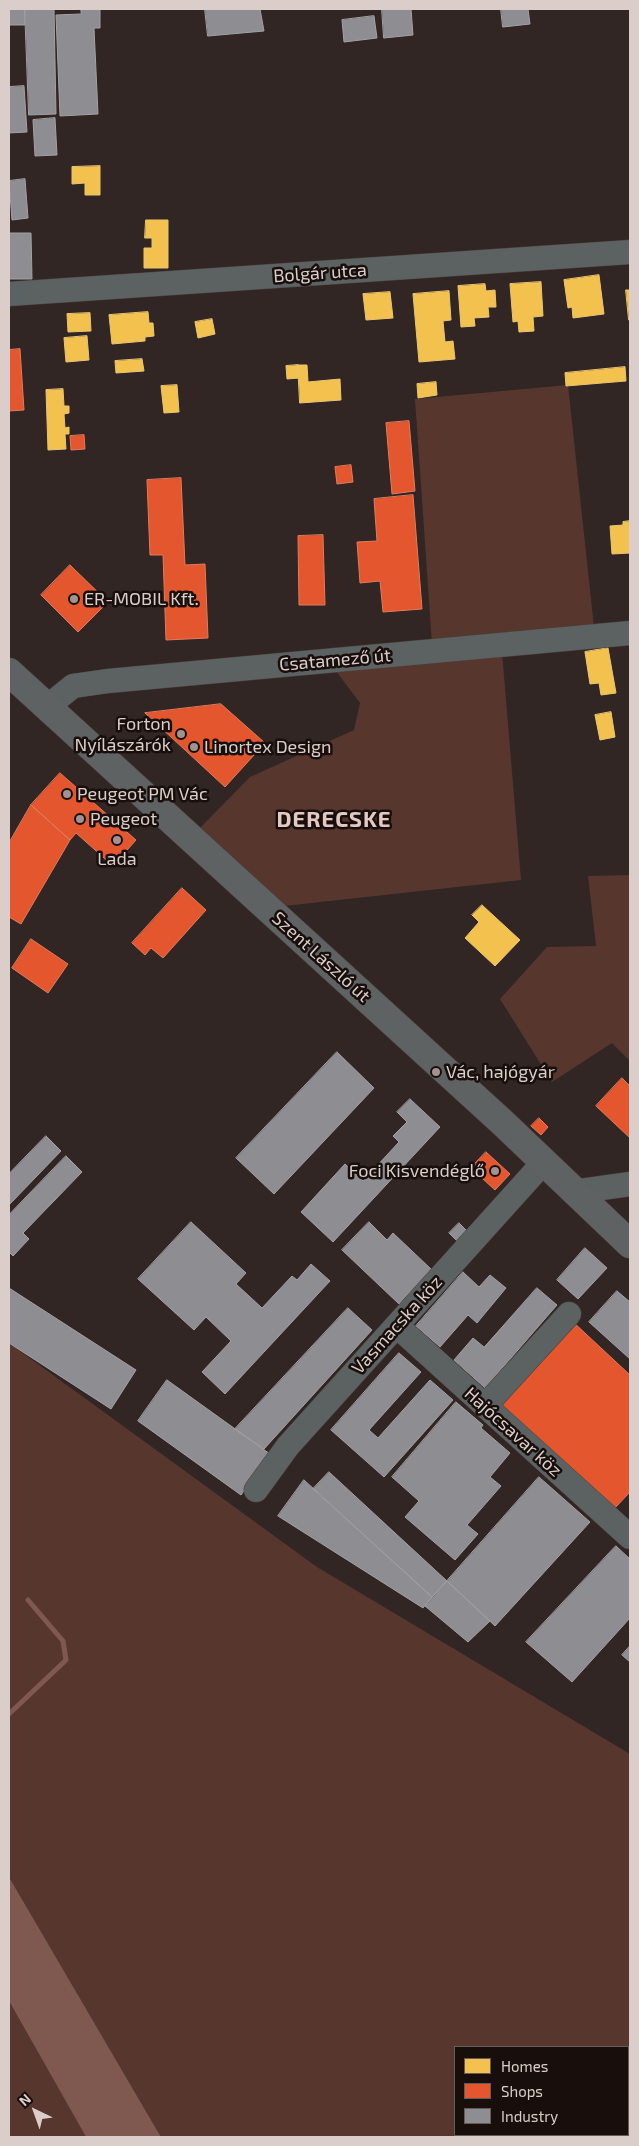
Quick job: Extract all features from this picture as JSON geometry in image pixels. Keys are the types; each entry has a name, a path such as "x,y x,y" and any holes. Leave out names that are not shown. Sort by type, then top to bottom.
{"main road":[{"name":"Szent László út","path":"9,672 503,1123 573,1192 630,1244"}],"street":[{"name":"Bolgár utca","path":"9,294 630,252"},
{"name":"Csatamező út","path":"47,708 73,686 630,633"},
{"name":"Vasmacska köz","path":"256,1490 288,1446 543,1163"},
{"path":"573,1192 630,1184"},
{"path":"485,1406 569,1314"},
{"name":"Hajócsavar köz","path":"397,1326 630,1537"}],"shaded area":[{"path":"568,385 594,627 501,640 521,880 275,907 195,833 250,777 354,730 360,703 324,655 432,644 415,399"},
{"path":"630,875 630,1061 612,1043 552,1082 500,999 547,947 596,946 588,876"},
{"path":"9,1343 317,1567 630,1754 630,2137 161,2137 9,1877"},
{"path":"9,1877 161,2137 86,2137 9,2001"},
{"path":"9,2001 86,2137 9,2137"}],"building: Homes":[{"path":"100,166 100,195 85,195 85,183 72,184 72,167"},
{"path":"146,220 168,220 168,268 144,268 144,248 152,248 152,238 145,238"},
{"path":"599,275 604,314 573,318 572,307 568,308 564,280"},
{"path":"541,282 543,316 533,317 534,331 519,332 518,321 513,322 510,284"},
{"path":"485,284 486,291 495,290 496,307 488,307 489,317 474,318 475,326 461,327 458,286"},
{"path":"626,290 630,290 630,320 629,320"},
{"path":"449,291 451,320 443,321 445,342 453,341 455,359 419,362 413,294"},
{"path":"390,292 393,318 366,320 363,294"},
{"path":"148,312 149,323 153,323 154,336 145,337 145,341 112,344 109,315"},
{"path":"90,313 91,331 68,332 67,314"},
{"path":"212,319 215,334 198,338 195,322"},
{"path":"87,336 89,360 66,362 64,338"},
{"path":"142,359 144,371 116,373 115,361"},
{"path":"298,365 299,378 287,379 286,366"},
{"path":"298,365 307,365 308,382 340,379 341,400 300,403"},
{"path":"625,367 626,381 566,386 565,373"},
{"path":"436,382 437,395 418,398 417,384"},
{"path":"177,385 179,412 164,413 161,386"},
{"path":"63,389 64,406 69,406 69,413 64,414 65,428 69,427 69,434 65,434 66,449 48,450 46,390"},
{"path":"630,521 630,553 612,554 610,526 623,525 623,522"},
{"path":"608,648 616,693 601,695 599,683 590,684 585,652"},
{"path":"611,712 615,737 600,740 595,715"},
{"path":"482,905 520,940 495,966 465,938 479,922 472,915"}],"building: Shops":[{"path":"20,349 24,410 9,411 9,350"},
{"path":"409,421 415,491 392,494 386,423"},
{"path":"84,435 85,449 71,450 70,436"},
{"path":"351,465 353,482 337,484 335,467"},
{"path":"181,478 185,565 205,564 208,638 166,640 163,555 150,555 147,480"},
{"path":"413,495 422,609 383,612 380,581 360,583 357,542 377,541 374,499"},
{"path":"323,535 325,605 299,605 298,536"},
{"name":"ER-MOBIL Kft.","path":"70,565 108,602 78,632 41,595"},
{"path":"221,704 265,743 225,787 145,713"},
{"name":"Peugeot","path":"60,773 136,840 113,866 76,833 70,840 31,805"},
{"path":"31,805 70,840 21,924 9,917 9,843"},
{"path":"182,888 206,910 163,958 151,948 145,955 132,943"},
{"path":"31,939 68,964 48,993 12,968"},
{"path":"622,1078 630,1086 630,1138 596,1106"},
{"path":"539,1118 548,1127 541,1135 531,1126"},
{"path":"486,1152 510,1174 495,1190 471,1168"},
{"path":"572,1321 630,1375 630,1492 613,1510 497,1404"}],"building: Industry":[{"path":"9,9 25,9 25,25 9,25"},
{"path":"25,9 54,9 56,114 29,115"},
{"path":"81,9 100,9 100,28 94,28 98,114 60,116 56,15 81,14"},
{"path":"205,9 260,9 264,31 208,36"},
{"path":"382,9 411,9 413,35 384,38"},
{"path":"501,9 528,9 530,24 503,27"},
{"path":"374,16 377,38 344,42 342,20"},
{"path":"24,86 27,132 9,133 9,87"},
{"path":"55,118 57,155 35,156 33,120"},
{"path":"25,179 28,218 12,220 9,181"},
{"path":"9,233 31,233 32,279 9,279"},
{"path":"337,1052 374,1088 274,1194 236,1158"},
{"path":"410,1099 440,1127 333,1242 301,1212 345,1164 363,1181 399,1142 393,1136 407,1122 397,1112"},
{"path":"46,1136 61,1151 9,1205 9,1174"},
{"path":"66,1156 82,1172 23,1233 29,1239 13,1256 9,1252 9,1215"},
{"path":"191,1222 246,1273 236,1284 262,1308 292,1276 297,1280 311,1264 330,1281 225,1394 202,1372 231,1341 206,1317 194,1330 138,1279"},
{"path":"369,1222 387,1240 393,1233 431,1269 399,1304 342,1250"},
{"path":"459,1223 468,1232 458,1242 449,1233"},
{"path":"585,1248 607,1268 578,1299 557,1280"},
{"path":"463,1272 479,1287 490,1275 506,1288 477,1323 468,1315 440,1347 416,1326"},
{"path":"9,1288 136,1370 111,1409 9,1343"},
{"path":"537,1288 557,1305 485,1388 454,1360 473,1338 484,1347"},
{"path":"617,1291 630,1302 630,1359 589,1322"},
{"path":"348,1308 372,1330 264,1449 235,1429"},
{"path":"399,1353 421,1372 369,1430 378,1438 430,1380 453,1400 384,1477 331,1430"},
{"path":"167,1380 270,1454 241,1495 138,1421"},
{"path":"456,1402 483,1425 481,1428 510,1453 490,1477 501,1486 467,1525 478,1534 455,1560 405,1517 419,1501 392,1477"},
{"path":"329,1472 447,1581 432,1597 313,1489"},
{"path":"539,1477 590,1522 495,1626 447,1581"},
{"path":"304,1480 432,1597 423,1608 278,1516"},
{"path":"616,1546 630,1559 630,1618 572,1682 526,1642"},
{"path":"447,1581 490,1621 468,1642 425,1606"},
{"path":"630,1646 630,1662 622,1655"}],"waterway":[{"path":"9,1714 66,1660 63,1641 28,1600"}],"place":[{"name":"ER-MOBIL Kft.","path":"74,599"},
{"name":"Forton Nyílászárók","path":"181,734"},
{"name":"Linortex Design","path":"194,747"},
{"name":"Peugeot PM Vác","path":"67,794"},
{"name":"Peugeot","path":"80,819"},
{"name":"Lada","path":"117,840"},
{"name":"Vác, hajógyár","path":"436,1072"},
{"name":"Foci Kisvendéglő","path":"495,1171"}],"district":[{"name":"DERECSKE","path":"334,820"}]}
